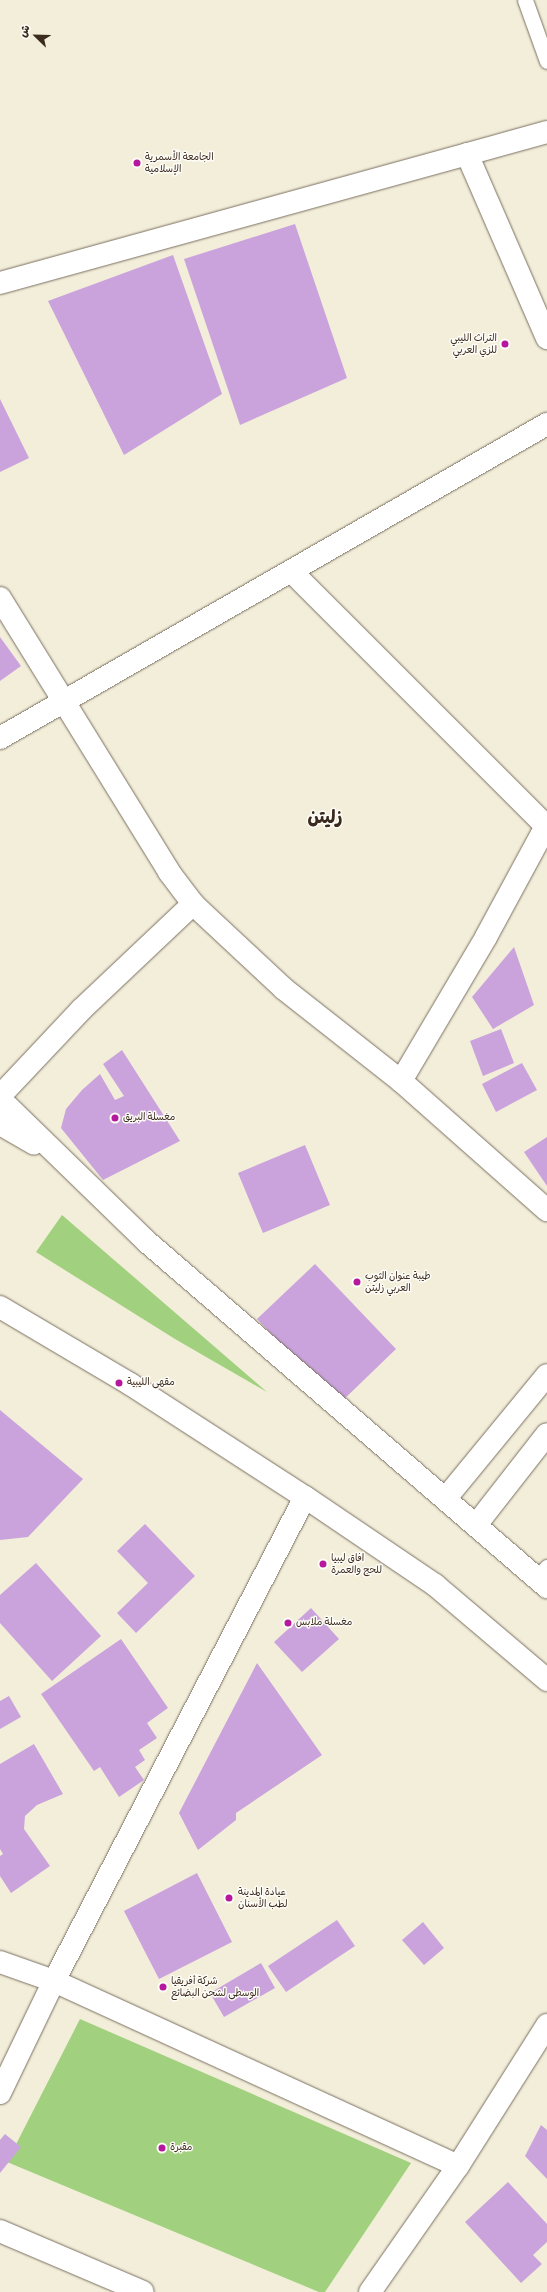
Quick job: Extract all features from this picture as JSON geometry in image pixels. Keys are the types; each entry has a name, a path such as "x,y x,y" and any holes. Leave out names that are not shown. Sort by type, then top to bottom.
{"street":[{"path":"0,283 547,132"},
{"path":"467,154 547,338"},
{"path":"0,738 292,572 547,424"},
{"path":"292,572 547,825 486,937 402,1081"},
{"path":"0,598 169,872 193,904 284,989 402,1081 547,1210"},
{"path":"0,1096 82,1009 193,904"},
{"path":"0,1099 146,1241 476,1525 544,1577"},
{"path":"0,1124 65,1162"},
{"path":"0,1307 130,1384 305,1497 435,1585 547,1680"},
{"path":"446,1498 547,1375"},
{"path":"476,1525 547,1434"},
{"path":"0,2093 54,1981 305,1497"},
{"path":"0,1962 54,1981 458,2166"},
{"path":"370,2292 458,2166 547,2025"},
{"path":"0,2231 142,2292"}],"lane":[{"path":"525,0 547,61"}],"green space":[{"path":"62,1215 267,1392 175,1339 36,1252"},
{"path":"80,2019 411,2163 325,2292 319,2292 7,2162"}],"building":[{"path":"295,224 347,378 240,425 184,259"},
{"path":"173,255 222,394 124,455 48,301"},
{"path":"0,399 29,458 0,472"},
{"path":"0,637 21,666 0,681"},
{"path":"514,947 534,1005 493,1029 472,997"},
{"path":"501,1029 514,1063 483,1076 470,1041"},
{"name":"مغسلة البريق","path":"122,1050 180,1141 103,1180 61,1128 66,1109 82,1090 100,1074 115,1100 124,1096 103,1064"},
{"path":"522,1063 537,1090 496,1112 482,1084"},
{"path":"547,1137 547,1186 524,1152"},
{"path":"305,1145 330,1205 263,1233 238,1173"},
{"path":"315,1264 396,1349 339,1404 257,1319"},
{"path":"0,1410 83,1479 28,1537 0,1540"},
{"path":"145,1524 195,1576 136,1633 117,1613 148,1583 117,1551"},
{"path":"36,1563 101,1636 52,1681 0,1623 0,1595"},
{"path":"311,1608 339,1639 302,1672 274,1642"},
{"path":"121,1639 168,1708 147,1723 157,1738 139,1750 145,1760 135,1767 144,1780 119,1797 100,1767 94,1771 41,1694"},
{"path":"257,1663 322,1755 236,1813 236,1820 198,1850 179,1813"},
{"path":"9,1696 21,1717 0,1729 0,1701"},
{"path":"34,1744 63,1794 37,1805 25,1816 24,1829 50,1866 11,1893 0,1876 0,1856 3,1854 0,1849 0,1764"},
{"path":"197,1873 232,1942 159,1979 124,1911"},
{"path":"337,1920 355,1946 286,1992 268,1966"},
{"path":"423,1922 444,1948 424,1965 402,1940"},
{"path":"261,1963 275,1988 224,2017 210,1993"},
{"path":"541,2125 547,2130 547,2179 525,2156"},
{"path":"5,2134 21,2147 0,2173 0,2140"},
{"path":"508,2182 547,2224 547,2242 533,2255 542,2264 521,2283 465,2222"}],"place":[{"name":"الجامعة الأسمرية الإسلامية","path":"137,163"},
{"name":"التراث الليبي للزي العربي","path":"505,344"},
{"name":"مغسلة البريق","path":"115,1118"},
{"name":"طيبة عنوان الثوب العربي زليتن","path":"357,1282"},
{"name":"مقهى الليبية","path":"119,1383"},
{"name":"افاق ليبيا للحج والعمرة","path":"323,1564"},
{"name":"مغسلة ملابس","path":"288,1623"},
{"name":"عيادة المدينة لطب الأسنان","path":"229,1898"},
{"name":"شركة أفريقيا الوسطى لشحن البضائع","path":"163,1987"},
{"name":"مقبرة","path":"162,2148"}],"district":[{"name":"زليتن","path":"325,818"}]}
